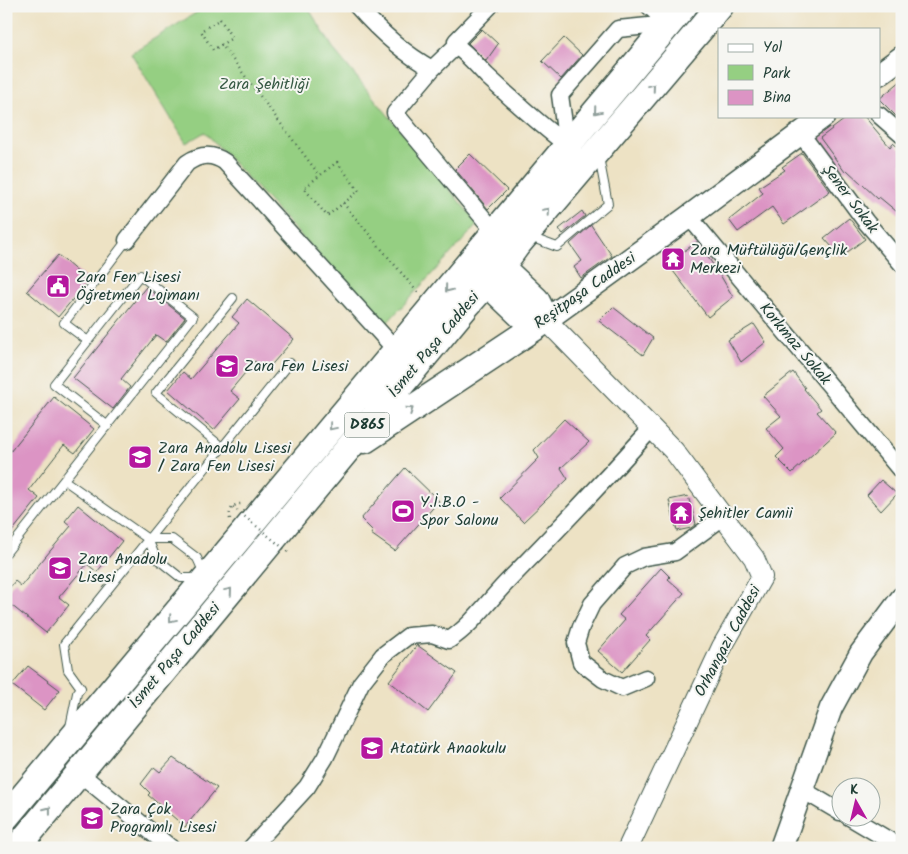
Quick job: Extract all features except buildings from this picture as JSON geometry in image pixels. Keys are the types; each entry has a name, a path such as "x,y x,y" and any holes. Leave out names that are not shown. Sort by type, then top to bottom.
{"highway":[{"name":"İsmet Paşa Caddesi","path":"16,848 340,457 720,6"},
{"name":"İsmet Paşa Caddesi","path":"6,817 677,15"},
{"path":"481,248 494,275 521,315 546,320"},
{"name":"Reşitpaşa Caddesi","path":"340,457 546,320"}],"main road":[{"path":"880,73 902,57"},
{"name":"Reşitpaşa Caddesi","path":"546,320 688,218 821,118"},
{"path":"781,848 831,708 861,654 902,598"}],"street":[{"path":"357,6 373,24 411,57 432,69"},
{"path":"481,248 394,113 432,69 456,46 456,41 490,6"},
{"path":"649,6 677,15"},
{"path":"568,146 560,95 618,29 677,15"},
{"path":"456,46 463,50 486,74 544,127 568,146"},
{"path":"880,116 902,135"},
{"name":"Şener Sokak","path":"801,134 866,222 902,264"},
{"path":"127,240 187,163 192,159 206,155 219,158 225,162 396,350"},
{"name":"Korkmaz Sokak","path":"688,218 696,225 902,472"},
{"name":"Orhangazi Caddesi","path":"546,320 674,451 754,558 762,577 722,646 628,848"},
{"path":"251,848 307,787 325,758 361,683 383,655 408,636 432,634 449,640 461,632 499,590 580,508 652,428"},
{"path":"646,678 622,688 604,679 581,662 576,643 581,627 592,604 625,566 644,557 675,552 723,517"},
{"path":"78,772 171,848"},
{"path":"801,790 830,806"},
{"path":"865,826 902,848"}],"lane":[{"path":"526,235 557,247 608,204 598,151"},
{"path":"88,341 64,323 127,240"},
{"path":"6,553 108,426 193,318 140,275 54,384 108,426"},
{"path":"222,447 156,393 233,298"},
{"path":"66,746 77,693 81,688 68,670 64,644 290,363"},
{"path":"64,480 148,539 156,558 181,578 206,578 197,558 172,539 148,539"}],"path":[{"path":"220,19 232,38 221,44 213,50 201,31 220,19"},
{"path":"221,44 320,176"},
{"path":"336,162 359,191 343,203 327,216 304,188 336,162"},
{"path":"343,203 432,309"},
{"path":"232,507 288,552"}],"green space":[{"name":"Zara Şehitliği","path":"207,6 307,6 335,51 478,224 384,326 205,132 186,143 131,53"}],"place":[{"name":"Zara Müftülüğü/Gençlik Merkezi","path":"673,259"},
{"name":"Zara Fen Lisesi Öğretmen Lojmanı","path":"58,286"},
{"name":"Zara Fen Lisesi","path":"227,366"},
{"name":"Zara Anadolu Lisesi / Zara Fen Lisesi","path":"140,457"},
{"name":"Y.İ.B.O - Spor Salonu","path":"403,511"},
{"name":"Şehitler Camii","path":"681,513"},
{"name":"Zara Anadolu Lisesi","path":"60,568"},
{"name":"Atatürk Anaokulu","path":"372,748"},
{"name":"Zara Çok Programlı Lisesi","path":"92,818"}]}
